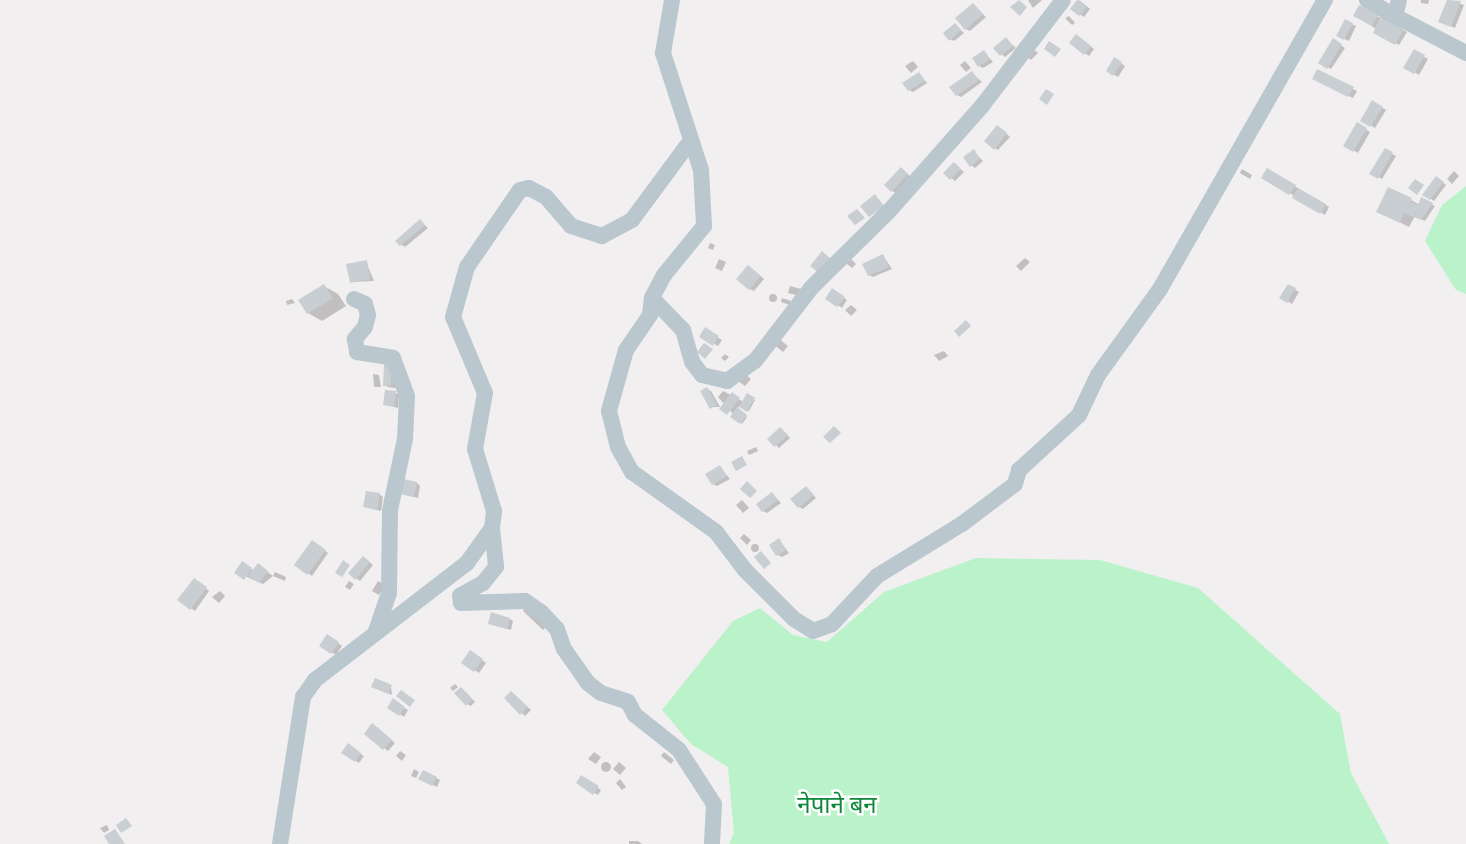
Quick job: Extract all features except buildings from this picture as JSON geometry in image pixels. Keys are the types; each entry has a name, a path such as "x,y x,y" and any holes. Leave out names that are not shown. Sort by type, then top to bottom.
{"street":[{"path":"672,0 663,53 689,143 701,170 704,226 664,275 652,298 650,315 626,350 609,411 618,447 632,472 716,532 794,619 821,631 877,576 962,524 1015,484 1019,470 1079,415 1098,375 1160,289 1325,0"},
{"path":"652,298 683,330 692,362 702,375 727,381 755,361 811,288 890,210 982,106 1063,0"},
{"path":"1367,0 1397,8 1466,53"},
{"path":"689,143 632,220 602,236 571,226 546,197 529,188 520,190 467,267 453,317 485,393 475,449 494,511 492,528 496,567 483,583 460,596 461,603 525,601 541,612 557,629 564,649 588,683 601,693 628,702 635,715 679,750 714,804 712,844"},
{"path":"354,299 365,304 368,315 365,327 355,339 357,352 393,358 407,396 405,439 390,510 389,593 376,631"},
{"path":"280,844 303,697 315,680 376,631 416,606 467,563 492,528"}],"green space":[{"path":"1466,186 1466,294 1456,290 1425,241 1442,205"},
{"name":"नेपाने बन","path":"976,558 1100,560 1198,588 1340,714 1351,773 1389,844 729,844 734,833 728,767 691,744 662,710 733,621 760,608 793,635 827,642 884,592"}]}
